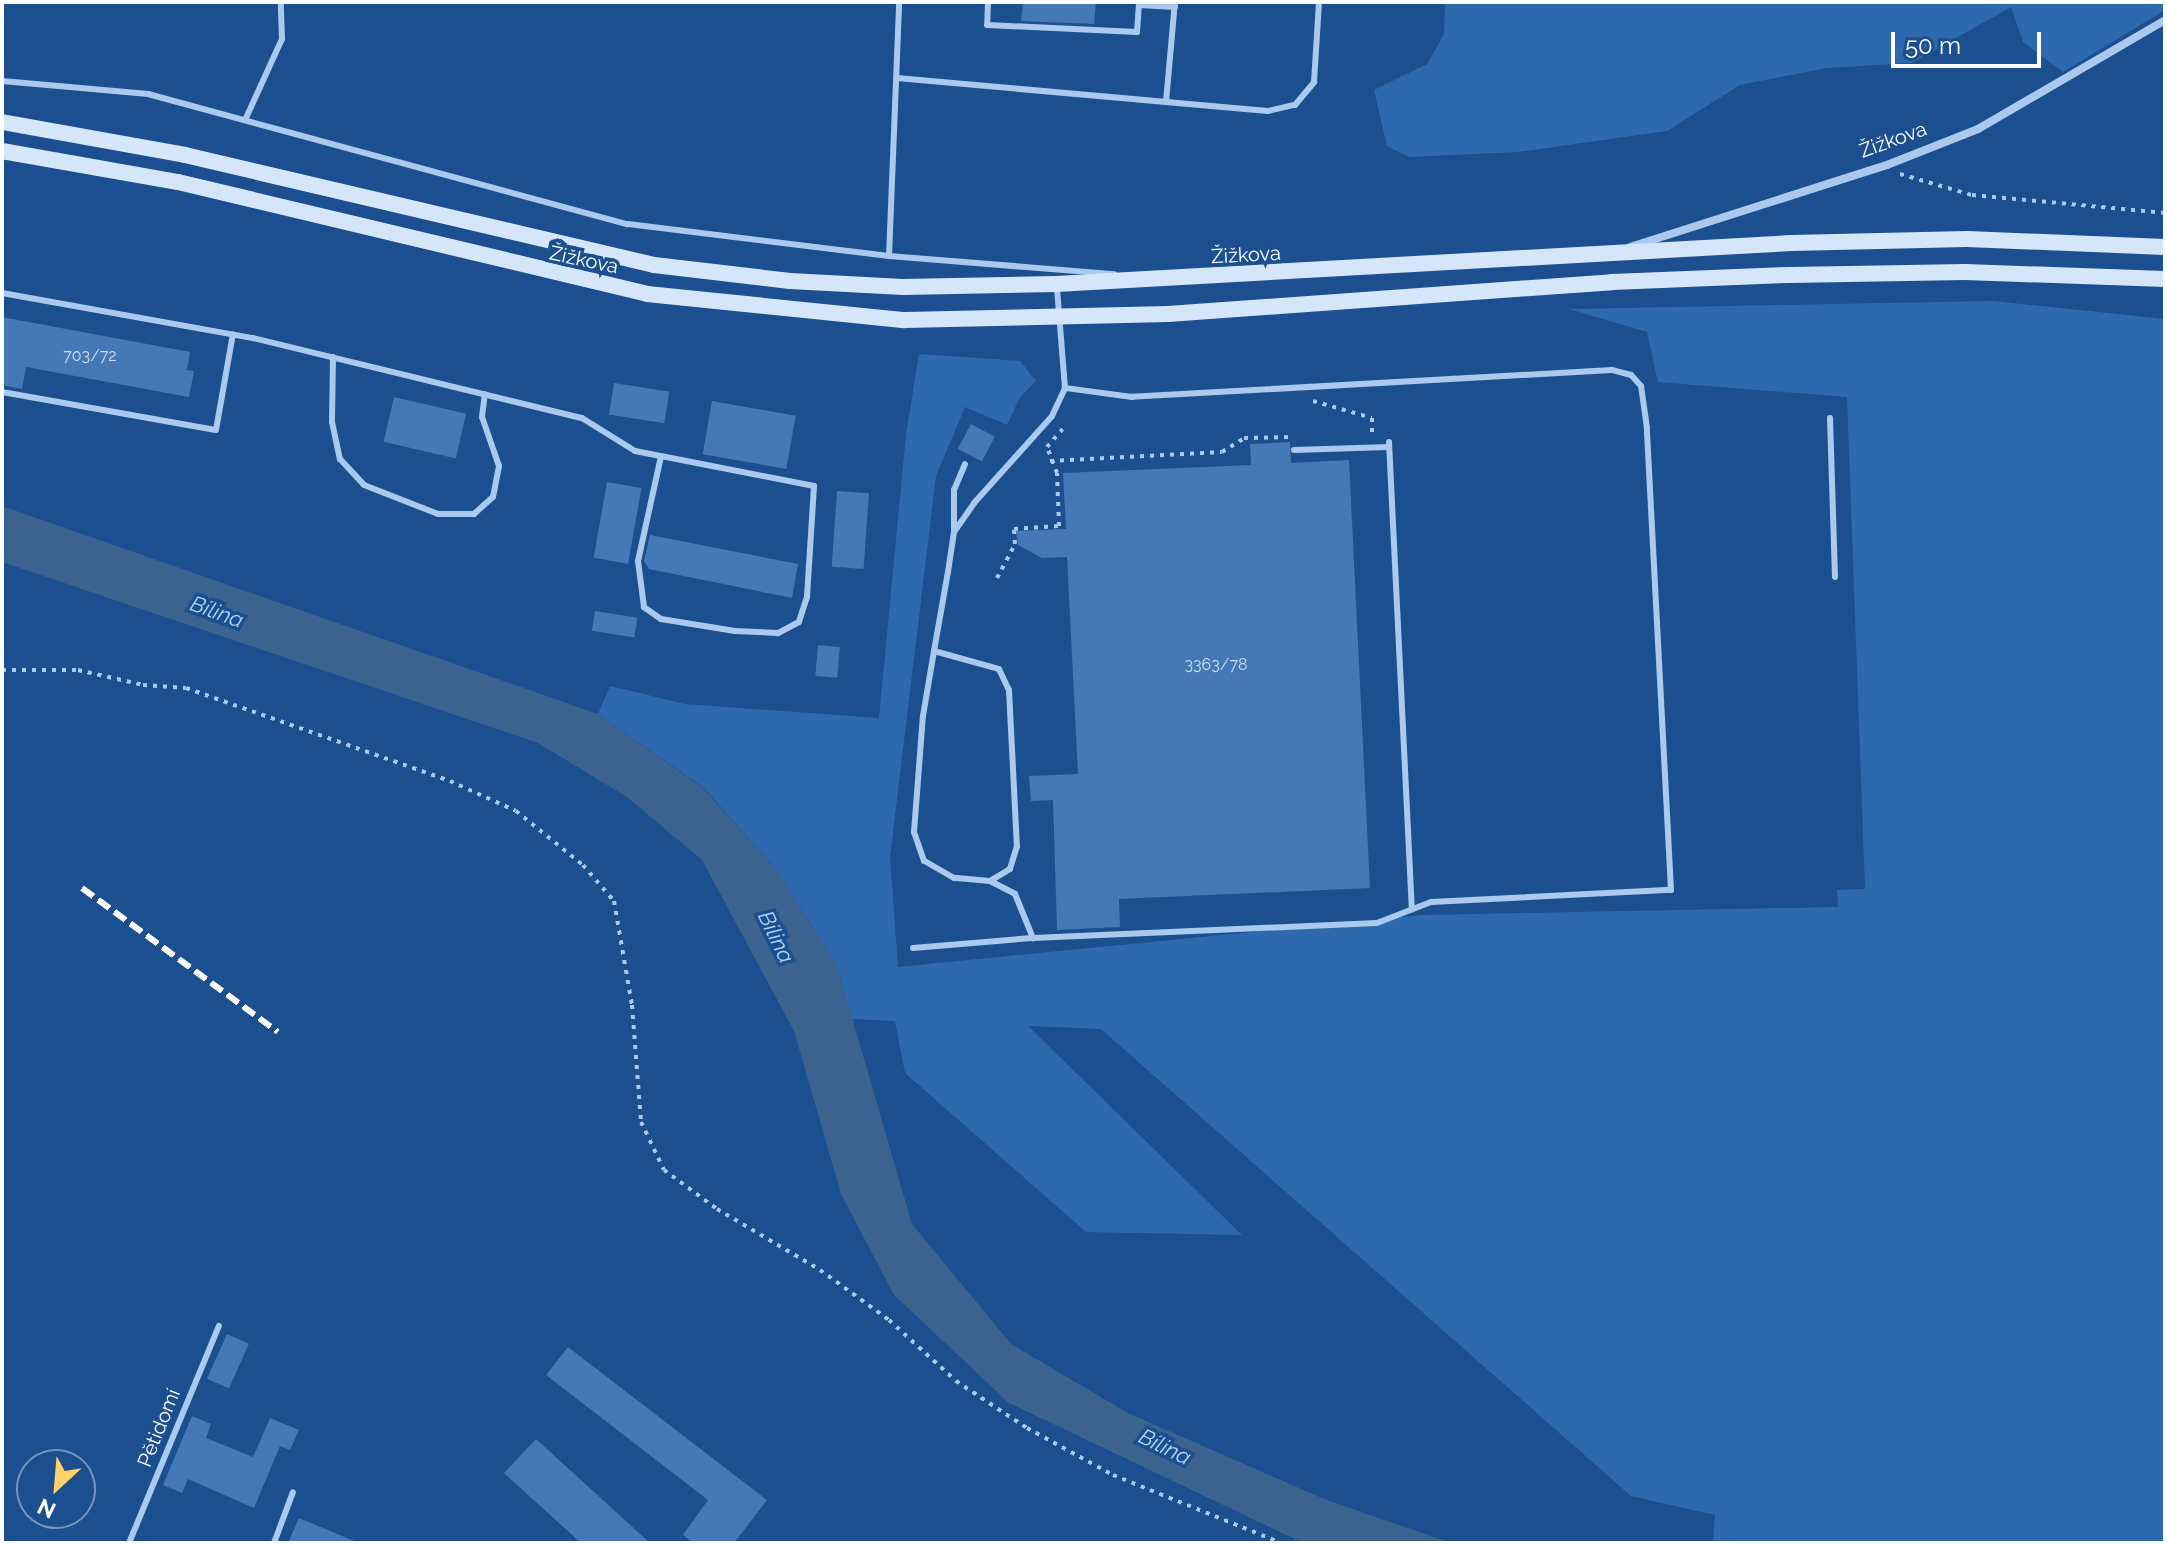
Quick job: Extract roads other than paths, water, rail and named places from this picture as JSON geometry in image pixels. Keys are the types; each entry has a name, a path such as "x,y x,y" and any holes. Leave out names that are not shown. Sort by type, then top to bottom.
{"main road":[{"name":"Žižkova","path":"2,122 185,155 484,229 668,267 903,287 1168,279 1614,253 1967,239 2165,247"},
{"name":"Žižkova","path":"2,151 178,182 647,294 905,320 1059,320 1612,282 1789,275 1965,272 2165,279"}],"street":[{"name":"Žižkova","path":"1614,253 1887,165 1978,129 2165,20"}],"lane":[{"path":"246,118 282,39 281,2"},
{"path":"889,256 899,2"},
{"path":"988,2 987,25 1137,32 1139,5 1175,5 1166,102"},
{"path":"897,78 1268,111 1295,105 1314,82 1319,2"},
{"name":"Žižkova","path":"2,81 148,94 246,118 628,224 889,256 1168,279"},
{"path":"954,532 974,503 1052,416 1065,388 1056,284"},
{"path":"2,293 233,334 333,357 582,418 635,451 661,456 814,486 807,597 799,622 778,633 735,631 661,619 644,607 638,561 661,456"},
{"path":"2,392 216,430 233,334"},
{"path":"333,357 332,422 340,459 364,485 438,514 474,514 493,497 499,466 482,417 485,394"},
{"path":"913,948 1033,938 1377,923 1431,902 1671,890 1641,386 1631,375 1612,370 1132,397 1065,388"},
{"path":"1830,418 1835,577"},
{"path":"1294,450 1389,444 1412,909"},
{"path":"965,464 954,490 954,532 934,651 914,832 924,861 954,878 990,881 1015,894 1033,938"},
{"path":"934,651 999,669 1009,690 1017,846 1010,869 990,881"},
{"name":"Pětidomí","path":"129,1543 219,1326"},
{"path":"274,1543 293,1492"}],"water":[{"name":"Bílina","path":"2,506 598,714 703,788 777,870 837,966 912,1224 1011,1344 1128,1413 1324,1499 1451,1543 1303,1543 1009,1403 894,1295 841,1194 794,1031 702,860 627,797 538,743 2,562"}],"railway":[{"path":"82,888 278,1032"}]}
